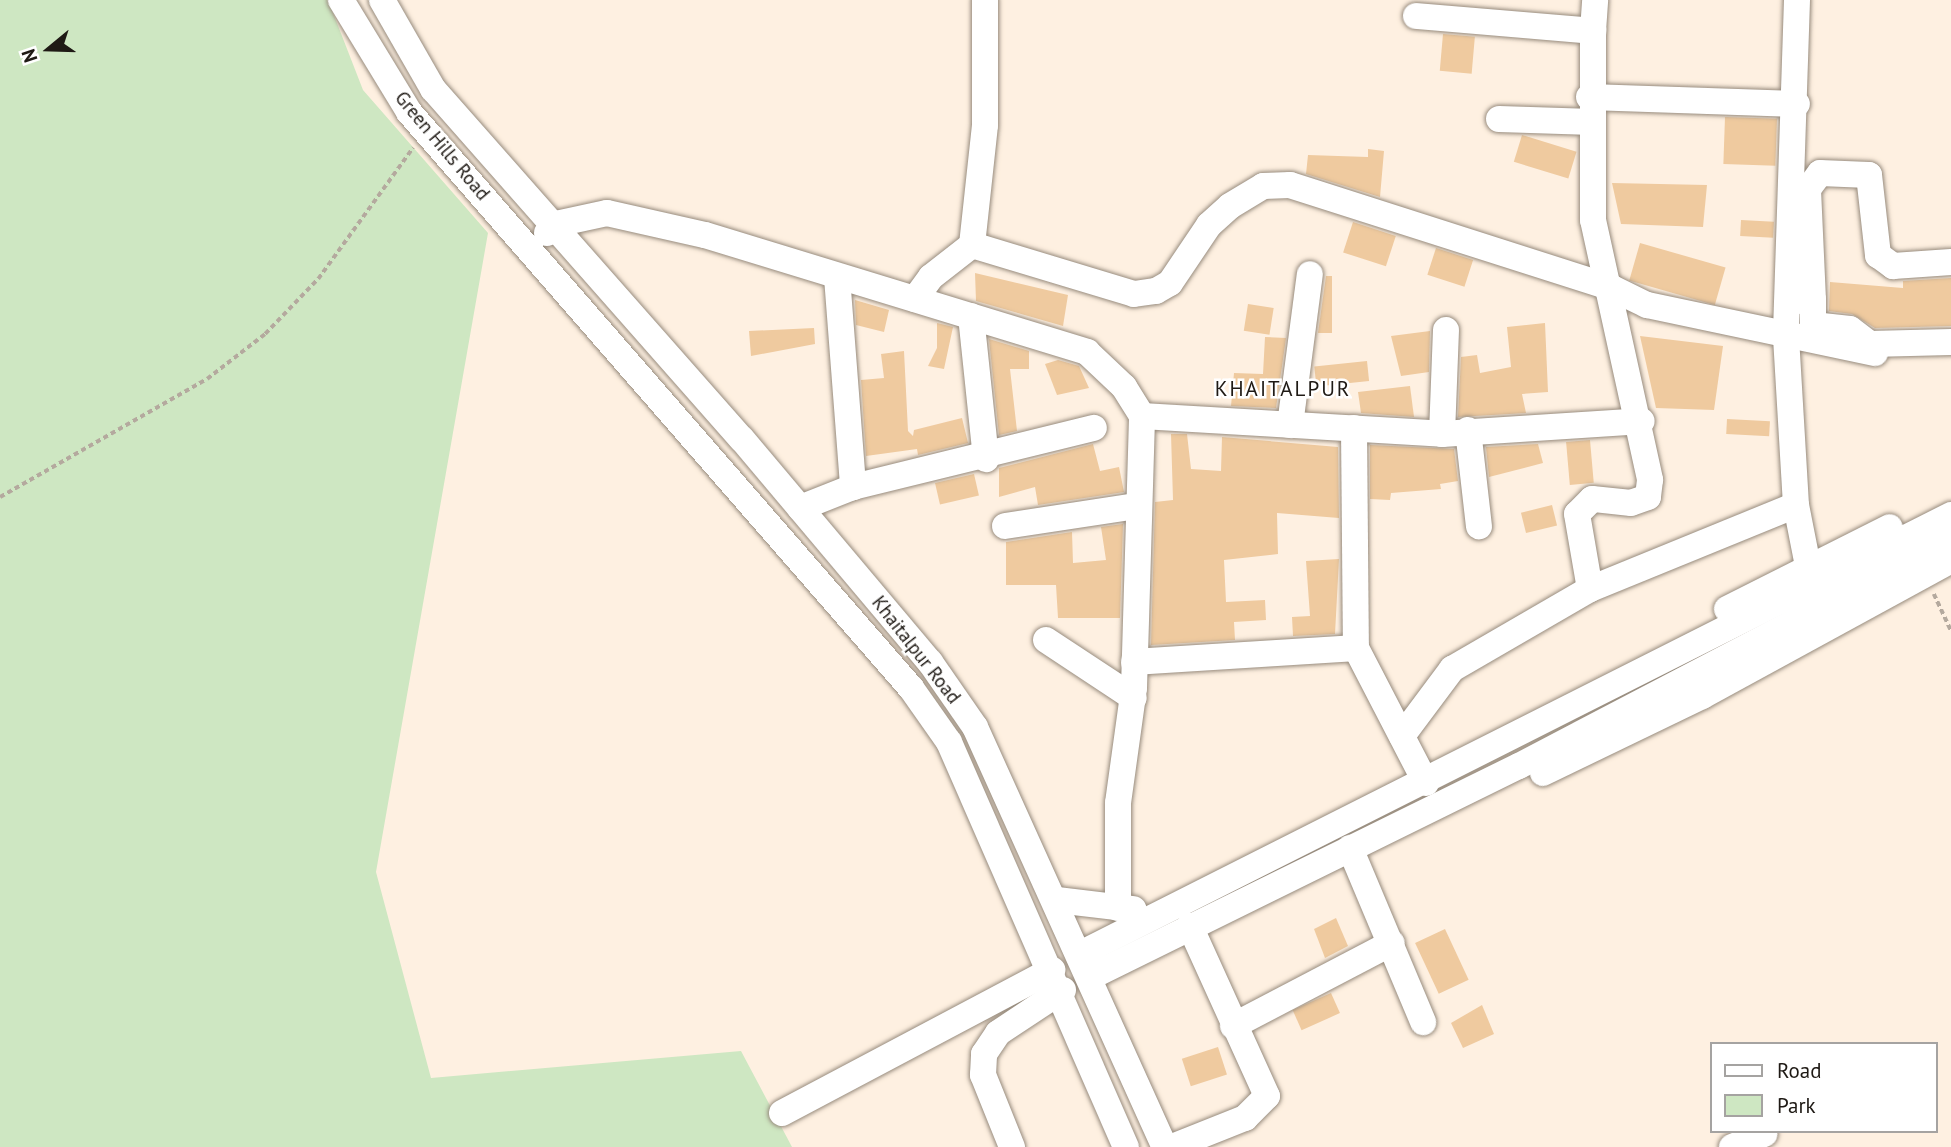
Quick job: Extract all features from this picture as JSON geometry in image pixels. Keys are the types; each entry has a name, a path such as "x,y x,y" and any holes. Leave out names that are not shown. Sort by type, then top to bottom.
{"street":[{"name":"Green Hills Road","path":"341,0 409,112 531,249"},
{"name":"Green Hills Road","path":"382,0 433,89 556,224"},
{"path":"915,299 930,277 972,245 985,125 985,0"},
{"path":"1590,589 1577,514 1592,499 1631,503 1648,497 1642,421 1612,288 1593,220 1591,110 1595,0"},
{"path":"1797,0 1801,301 1813,325 1850,329 1870,344 1951,342"},
{"path":"1416,16 1593,31"},
{"path":"1499,119 1591,110 1797,104"},
{"path":"1808,566 1796,505 1786,337 1801,301 1808,189 1820,173 1869,175 1878,256 1893,266 1951,262"},
{"path":"972,245 1134,293 1156,291 1170,283 1209,225 1230,206 1263,186 1290,185 1612,288 1647,305 1786,337 1875,353"},
{"path":"531,249 556,224 607,213 705,235 1087,352 1125,387 1142,416 1135,506 1134,698 1118,803 1118,908"},
{"name":"Khaitalpur Road","path":"556,224 930,662 975,727 1057,900 1165,1147"},
{"name":"Khaitalpur Road","path":"531,249 911,688 979,799 1126,1147"},
{"path":"1290,425 1310,274"},
{"path":"837,277 853,487"},
{"path":"971,316 986,459"},
{"path":"1442,435 1446,330"},
{"path":"1142,416 1442,435 1468,430 1642,421"},
{"path":"800,508 853,487 986,459 1094,428"},
{"path":"1353,428 1356,648 1426,783"},
{"path":"1468,430 1479,526"},
{"path":"1426,783 1475,743 1808,566 1951,498"},
{"path":"1402,736 1452,669 1590,589 1796,505"},
{"path":"1004,526 1135,506"},
{"path":"1086,965 1166,915 1951,515"},
{"path":"1086,965 1190,926 1519,766 1951,540"},
{"path":"1473,788 1522,783 1702,696 1951,560"},
{"path":"1046,640 1134,698"},
{"path":"1134,662 1356,648"},
{"path":"1350,848 1392,943 1423,1023"},
{"path":"1057,900 1166,915"},
{"path":"1172,1147 1262,1107 1266,1081 1233,1026 1190,926"},
{"path":"1233,1026 1392,943"},
{"path":"782,1113 1057,980"},
{"path":"1012,1147 983,1075 984,1054 998,1033 1057,980"},
{"path":"1732,1147 1764,1134"}],"path":[{"path":"0,497 207,379 265,334 318,279 413,148"},
{"path":"1925,573 1951,630"}],"green space":[{"path":"0,0 328,0 363,90 488,233 376,872 431,1078 741,1051 792,1147 0,1147"}],"building":[{"path":"1443,34 1475,37 1472,74 1440,71"},
{"path":"1725,117 1777,119 1775,166 1723,164"},
{"path":"1522,135 1577,152 1568,178 1514,162"},
{"path":"1368,149 1384,151 1380,197 1306,174 1308,155 1368,157"},
{"path":"1612,183 1707,185 1703,227 1621,224"},
{"path":"1741,220 1774,222 1773,238 1740,236"},
{"path":"1353,222 1396,236 1386,266 1343,252"},
{"path":"1640,243 1726,268 1715,305 1629,280"},
{"path":"1436,248 1473,260 1464,287 1427,275"},
{"path":"975,273 1068,295 1063,326 976,301"},
{"path":"1326,276 1332,276 1332,333 1318,333"},
{"path":"1951,278 1951,326 1875,328 1852,314 1829,311 1830,282 1903,288 1903,281"},
{"path":"855,300 889,310 884,332 856,325"},
{"path":"1248,304 1274,308 1269,335 1244,331"},
{"path":"937,323 953,327 944,369 928,366 937,348"},
{"path":"1545,323 1548,392 1522,394 1526,413 1458,417 1461,357 1477,355 1480,373 1511,367 1507,327"},
{"path":"814,328 815,344 751,356 749,331"},
{"path":"1430,331 1429,372 1401,376 1391,336"},
{"path":"1640,336 1723,346 1714,410 1656,408"},
{"path":"1265,337 1286,338 1276,408 1231,406 1234,373 1263,374"},
{"path":"989,339 1029,351 1029,369 1010,369 1017,431 999,435"},
{"path":"904,351 908,431 913,436 914,430 962,418 968,443 918,455 917,449 866,456 861,380 884,378 881,354"},
{"path":"1058,360 1079,366 1089,388 1057,395 1045,364"},
{"path":"1367,361 1369,381 1316,386 1314,367"},
{"path":"1410,386 1414,417 1361,413 1358,392"},
{"path":"1727,419 1770,421 1769,436 1726,434"},
{"path":"1171,434 1187,434 1191,469 1221,471 1222,437 1338,447 1339,518 1277,513 1278,554 1224,560 1226,602 1265,600 1266,620 1234,622 1235,640 1151,645 1155,502 1173,500"},
{"path":"1590,440 1594,483 1570,485 1566,442"},
{"path":"1093,444 1100,471 1119,467 1124,492 1038,505 1035,487 999,497 999,468"},
{"path":"1538,444 1543,463 1489,477 1486,447"},
{"path":"1370,445 1454,449 1458,481 1440,484 1441,489 1391,493 1390,500 1370,499"},
{"path":"974,474 979,495 940,504 935,483"},
{"path":"1552,505 1557,525 1526,533 1521,513"},
{"path":"1123,524 1120,618 1058,618 1056,585 1006,585 1006,542 1072,532 1073,563 1106,560 1101,527"},
{"path":"1339,559 1335,634 1293,636 1292,617 1310,616 1306,561"},
{"path":"1336,918 1348,946 1325,958 1314,929"},
{"path":"1445,929 1469,980 1439,994 1415,943"},
{"path":"1331,993 1340,1013 1302,1030 1293,1010"},
{"path":"1482,1005 1494,1034 1463,1048 1451,1023"},
{"path":"1218,1047 1227,1075 1191,1086 1182,1059"}],"district":[{"name":"KHAITALPUR","path":"1283,389"}]}
